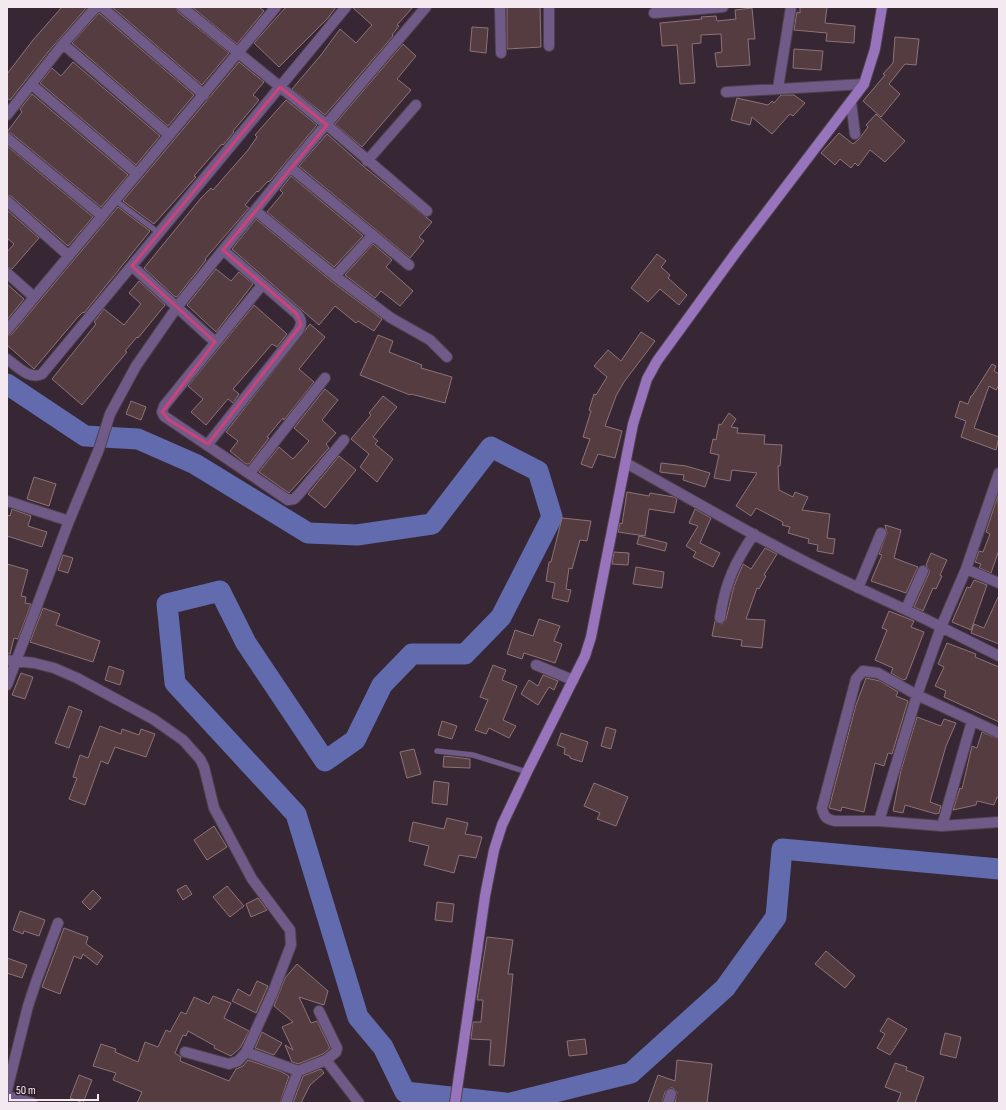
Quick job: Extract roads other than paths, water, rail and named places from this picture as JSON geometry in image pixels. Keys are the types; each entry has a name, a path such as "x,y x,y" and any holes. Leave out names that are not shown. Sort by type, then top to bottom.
{"street":[{"path":"7,115 63,44 96,7"},
{"path":"102,7 204,95"},
{"path":"182,7 327,125 367,161 427,211"},
{"path":"7,359 31,376 36,377 42,374 346,7"},
{"path":"7,685 11,661 99,449 110,414 136,366 177,307 290,167 426,7"},
{"path":"500,7 501,53"},
{"path":"549,7 549,46"},
{"path":"654,13 723,7"},
{"path":"778,88 791,7"},
{"path":"455,1103 490,866 502,825 527,772 586,656 592,638 626,463 641,396 657,361 737,251 864,84 875,49 882,7"},
{"path":"7,330 204,95 272,9"},
{"path":"63,44 169,135"},
{"path":"726,92 864,84"},
{"path":"32,85 137,174"},
{"path":"851,102 855,134"},
{"path":"367,161 416,105"},
{"path":"7,138 102,216"},
{"path":"290,167 409,265"},
{"path":"7,201 69,256"},
{"path":"256,211 335,276 391,318 430,340 447,357"},
{"path":"335,276 372,236"},
{"path":"208,444 298,332 301,325 301,319 297,314 223,250"},
{"path":"132,266 215,342"},
{"path":"7,274 34,297"},
{"path":"262,285 164,406 162,412 169,420 208,444 283,498 288,500 294,499 344,440"},
{"path":"250,473 325,378"},
{"path":"626,463 754,534 858,588 906,609 999,656"},
{"path":"880,821 917,695 941,627 966,569 999,473"},
{"path":"7,501 69,521"},
{"path":"858,588 880,533"},
{"path":"720,618 722,602 730,573 754,534"},
{"path":"966,569 999,584"},
{"path":"906,609 922,571"},
{"path":"11,661 34,663 54,668 100,690 168,729 183,740 200,759 208,780 210,798 252,879 290,930 291,945 273,992 246,1052 238,1061 229,1064 185,1052"},
{"path":"536,665 573,680"},
{"path":"999,734 917,695 878,672 863,671 856,679 822,808 824,816 835,822 880,821 942,826 999,822"},
{"path":"942,826 972,721"},
{"path":"7,1090 28,1006 58,923"},
{"path":"246,1052 298,1071 326,1060 333,1056 337,1048 319,1011"},
{"path":"326,1060 359,1103"},
{"path":"286,1103 298,1071"},
{"path":"7,1096 32,1103"}],"lane":[{"path":"115,200 159,233"},
{"path":"437,751 473,755 527,772"}],"waterway":[{"path":"7,384 85,436 138,439 195,464 308,533 357,535 432,524 491,447 538,471 552,517 501,617 465,654 412,654 382,685 355,740 325,761 246,643 220,591 167,604 175,683 296,814 358,1017 383,1047 405,1092 505,1103"},
{"path":"511,1103 631,1073 725,988 776,917 782,849 999,869"}]}
